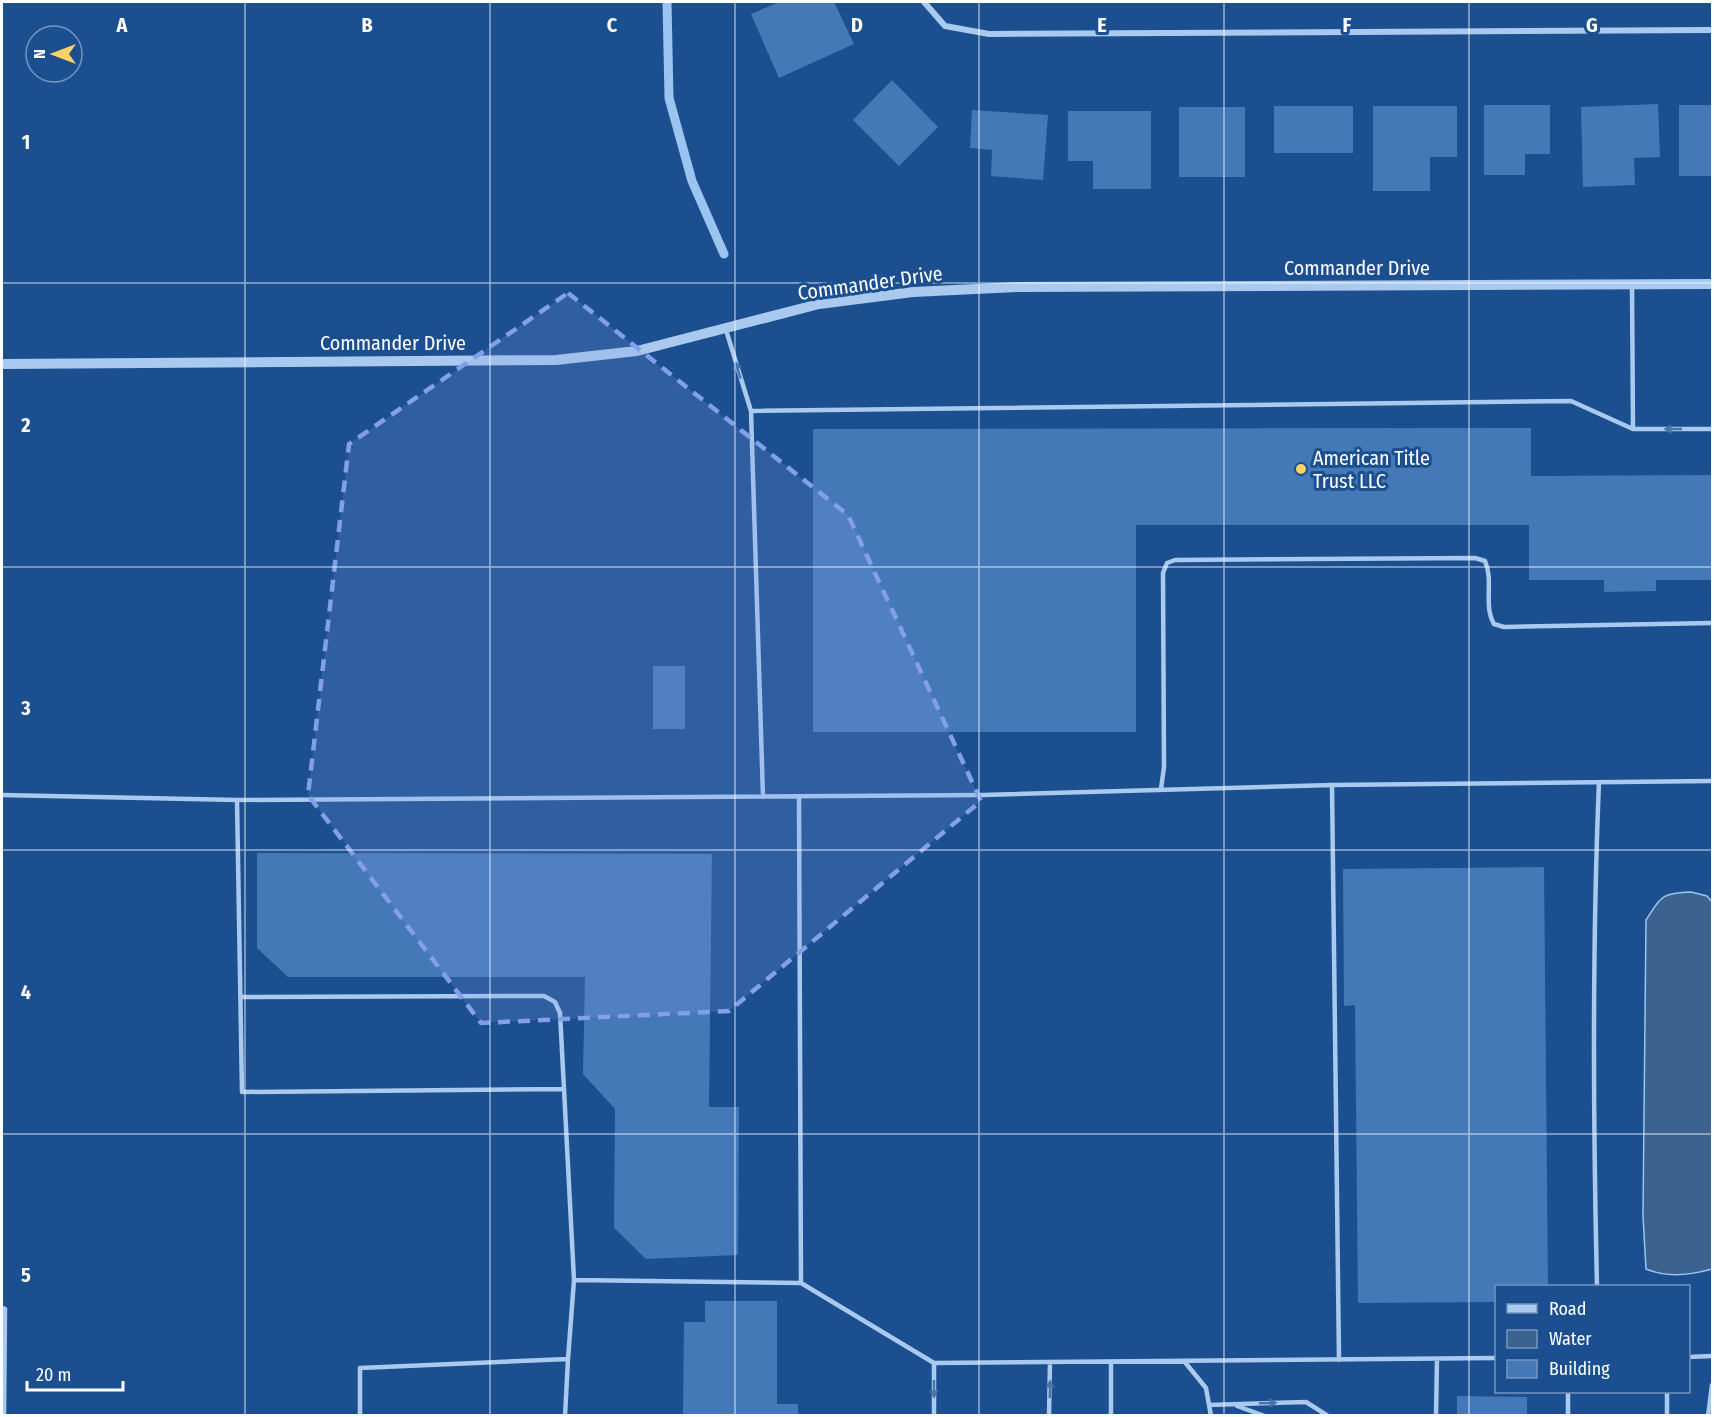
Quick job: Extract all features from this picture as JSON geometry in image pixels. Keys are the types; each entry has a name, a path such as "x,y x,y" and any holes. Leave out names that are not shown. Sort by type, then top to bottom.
{"street":[{"path":"924,2 945,26 989,34 1713,30"},
{"name":"Commander Drive","path":"2,364 556,360 637,351 819,304 913,292 1017,287 1713,284"}],"lane":[{"path":"1632,285 1633,429"},
{"path":"726,329 751,411 763,797"},
{"path":"751,411 1571,401 1633,429 1713,429"},
{"path":"1161,789 1164,767 1163,573 1167,563 1175,560 1475,558 1485,561 1490,571 1490,616 1494,624 1504,627 1713,623"},
{"path":"2,795 237,800 799,797 984,795 1332,785 1713,781"},
{"path":"1597,1285 1593,1112 1595,876 1599,782"},
{"path":"1332,785 1338,1360"},
{"path":"799,797 801,1283"},
{"path":"237,800 242,1092 564,1089"},
{"path":"241,997 544,996 555,1002 560,1013 574,1280 565,1416"},
{"path":"574,1280 801,1283 934,1363 1495,1358"},
{"path":"2,1308 5,1309 4,1416"},
{"path":"1690,1357 1713,1356"},
{"path":"360,1416 360,1368 568,1359"},
{"path":"1436,1416 1437,1359"},
{"path":"1184,1361 1206,1388 1211,1416"},
{"path":"1049,1416 1050,1362"},
{"path":"1111,1362 1111,1416"},
{"path":"934,1363 934,1416"},
{"path":"1708,1416 1713,1385"},
{"path":"1568,1393 1569,1416"},
{"path":"1667,1393 1667,1416"},
{"path":"1209,1405 1306,1402 1328,1416"},
{"path":"1232,1404 1265,1416"}],"highlighted area":[{"path":"568,293 848,515 981,801 729,1011 481,1023 308,795 349,444"}],"water":[{"path":"1691,892 1707,896 1712,902 1712,1269 1671,1275 1646,1269 1643,1216 1646,920 1663,897 1674,893"}],"building":[{"path":"779,2 834,2 854,44 779,78 751,14"},
{"path":"892,80 938,127 899,166 853,120"},
{"path":"1658,104 1660,157 1634,158 1635,185 1583,187 1581,107"},
{"path":"1484,105 1550,105 1550,154 1525,154 1525,175 1484,175"},
{"path":"1679,105 1712,105 1712,176 1679,176"},
{"path":"1274,106 1353,106 1353,153 1274,153"},
{"path":"1373,106 1457,106 1457,157 1430,157 1430,191 1373,191"},
{"path":"1179,107 1245,107 1245,177 1179,177"},
{"path":"972,110 1048,115 1043,180 991,176 992,150 970,148"},
{"path":"1068,111 1151,111 1151,189 1093,189 1093,161 1068,161"},
{"path":"1531,428 1531,476 1712,475 1712,580 1656,580 1656,591 1604,592 1604,580 1529,580 1529,525 1136,525 1136,732 813,732 813,429"},
{"path":"653,666 685,666 685,729 653,729"},
{"path":"257,853 712,854 709,1107 739,1107 738,1255 646,1259 614,1228 615,1109 583,1074 585,977 288,977 257,948"},
{"path":"1544,867 1548,1285 1495,1285 1495,1302 1358,1303 1355,1005 1344,1006 1343,869"},
{"path":"705,1301 777,1301 777,1404 798,1404 798,1416 683,1416 684,1322 705,1322"},
{"path":"1457,1396 1527,1397 1527,1416 1457,1416"}],"waterway":[{"path":"667,2 669,98 692,181 724,254"}],"place":[{"name":"American Title Trust LLC","path":"1301,469"}]}
